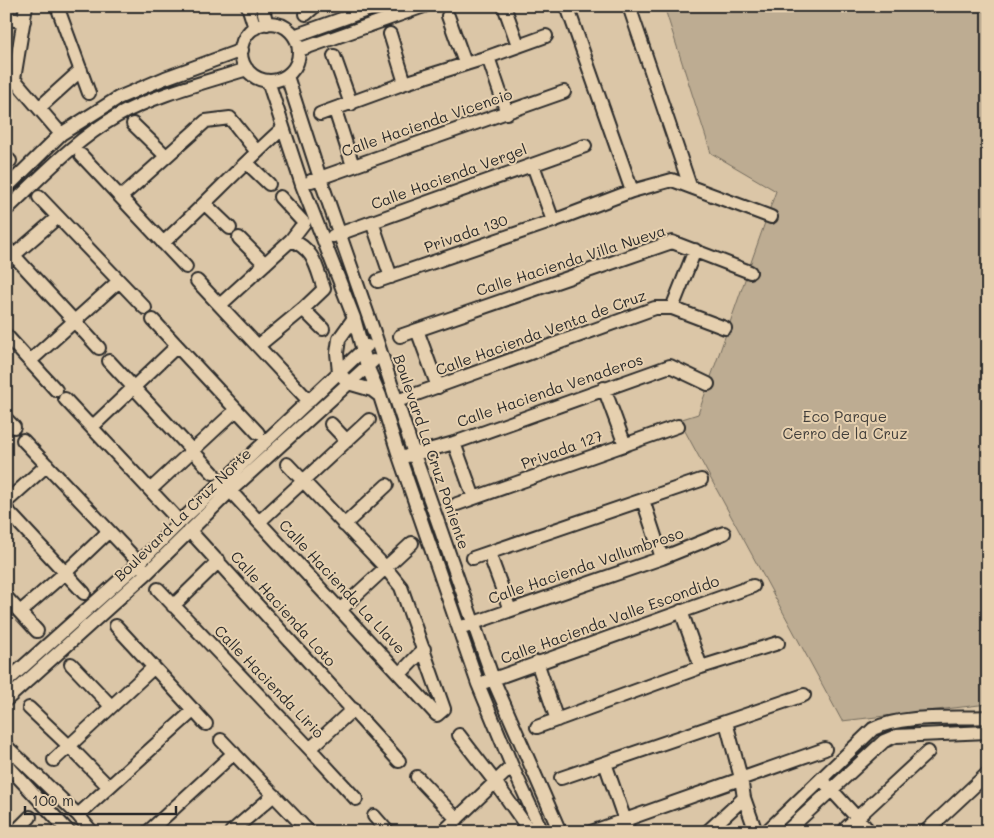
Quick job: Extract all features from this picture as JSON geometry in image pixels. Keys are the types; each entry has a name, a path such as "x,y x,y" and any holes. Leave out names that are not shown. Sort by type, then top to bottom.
{"street":[{"path":"26,6 10,78 61,134"},
{"path":"57,6 89,93"},
{"path":"248,6 255,28"},
{"path":"262,6 267,24"},
{"path":"294,36 378,6"},
{"path":"299,50 424,6"},
{"path":"504,6 518,45"},
{"path":"567,6 632,191"},
{"path":"629,6 690,186"},
{"path":"448,16 465,64"},
{"path":"6,19 24,21"},
{"path":"267,24 281,25 287,28 294,36 299,50 298,62 287,76 268,81 256,78 246,69 242,57 246,38 255,28 267,24"},
{"path":"390,34 405,83"},
{"path":"320,114 405,83 488,57 546,36"},
{"path":"6,188 61,134 118,98 165,78 242,50"},
{"path":"334,56 351,104"},
{"path":"488,57 507,113"},
{"path":"6,210 73,147 116,116 153,99 246,69"},
{"path":"39,108 81,70"},
{"name":"Boulevard La Cruz Poniente","path":"287,76 320,178 492,679 560,832"},
{"name":"Boulevard La Cruz Poniente","path":"268,81 302,184 354,318 362,351 380,396 458,629 478,684 512,766 533,831"},
{"name":"Calle Hacienda Vicencio","path":"302,184 564,92"},
{"path":"335,110 354,166"},
{"path":"121,197 206,121 230,118 257,152"},
{"path":"133,124 166,156"},
{"path":"163,242 206,204 283,128"},
{"name":"Calle Hacienda Vergel","path":"324,239 585,146"},
{"path":"81,156 186,267"},
{"path":"247,163 269,184"},
{"path":"533,165 553,221 632,191 672,180 771,217"},
{"path":"39,197 145,308"},
{"path":"220,305 291,240 304,223 280,197"},
{"path":"206,204 265,264"},
{"path":"58,217 9,255 75,321 99,348"},
{"name":"Privada 130","path":"372,222 384,279 553,221"},
{"path":"258,346 324,289 312,255 302,245 291,240"},
{"name":"Calle Hacienda Villa Nueva","path":"400,336 672,242 750,272"},
{"path":"672,308 694,250"},
{"path":"197,280 309,401"},
{"path":"30,361 119,281"},
{"name":"Calle Hacienda Venta de Cruz","path":"397,401 655,308 672,308 725,328"},
{"path":"303,309 323,329"},
{"path":"354,318 339,339 337,352 339,372 348,383 372,390 380,396"},
{"path":"153,320 258,433"},
{"path":"418,330 438,387"},
{"name":"Calle Hacienda Loto","path":"6,335 219,562 399,761"},
{"name":"Boulevard La Cruz Norte","path":"6,700 226,486 309,401 376,338"},
{"path":"92,427 177,346"},
{"name":"Boulevard La Cruz Norte","path":"226,486 368,366 381,352"},
{"path":"109,361 213,473"},
{"name":"Calle Hacienda Venaderos","path":"400,459 454,443 670,366 708,384"},
{"path":"604,388 625,445"},
{"path":"150,490 236,410"},
{"path":"259,522 368,420"},
{"path":"331,424 347,441"},
{"name":"Privada 127","path":"457,504 678,426"},
{"path":"23,440 143,567"},
{"path":"454,443 474,498"},
{"path":"287,464 401,587 424,649 400,674"},
{"path":"6,502 47,465"},
{"path":"473,558 700,480"},
{"path":"344,525 387,485"},
{"name":"Calle Hacienda La Llave","path":"226,486 437,715 444,709 424,649"},
{"path":"643,500 662,558"},
{"path":"6,509 84,593"},
{"path":"20,612 109,531"},
{"name":"Calle Hacienda Vallumbroso","path":"458,629 662,558 724,533"},
{"path":"340,610 412,544"},
{"path":"489,553 510,610"},
{"path":"174,606 219,562"},
{"name":"Boulevard La Cruz Norte","path":"7,681 143,567"},
{"name":"Calle Hacienda Valle Escondido","path":"478,684 753,586"},
{"name":"Calle Hacienda Lirio","path":"158,589 356,799"},
{"path":"6,597 37,631"},
{"path":"681,611 701,667"},
{"path":"116,626 206,724"},
{"path":"537,727 701,667 778,643"},
{"path":"537,662 557,720"},
{"path":"71,664 111,706"},
{"path":"54,760 154,667"},
{"path":"561,778 804,695"},
{"path":"29,708 109,787"},
{"path":"310,749 353,709"},
{"path":"78,815 194,710"},
{"path":"766,832 873,730 886,723 903,720 988,718"},
{"path":"726,722 741,778 744,798 756,832"},
{"path":"786,832 884,741 896,736 988,732"},
{"path":"459,735 533,831"},
{"path":"222,740 309,832"},
{"path":"6,746 78,815 92,832"},
{"path":"590,832 824,749"},
{"path":"846,828 928,752"},
{"path":"148,832 234,753"},
{"path":"605,763 629,832"},
{"path":"443,832 512,766"},
{"path":"8,770 70,832"},
{"path":"925,832 988,773"},
{"path":"417,776 457,819"},
{"path":"820,779 870,832"},
{"path":"231,832 274,795"},
{"path":"707,832 744,798"},
{"path":"374,816 388,832"},
{"path":"17,831 30,817"}],"green space":[{"name":"Eco Parque Cerro de la Cruz","path":"664,6 988,6 988,704 842,721 679,420 698,414 776,191 711,153"}]}
